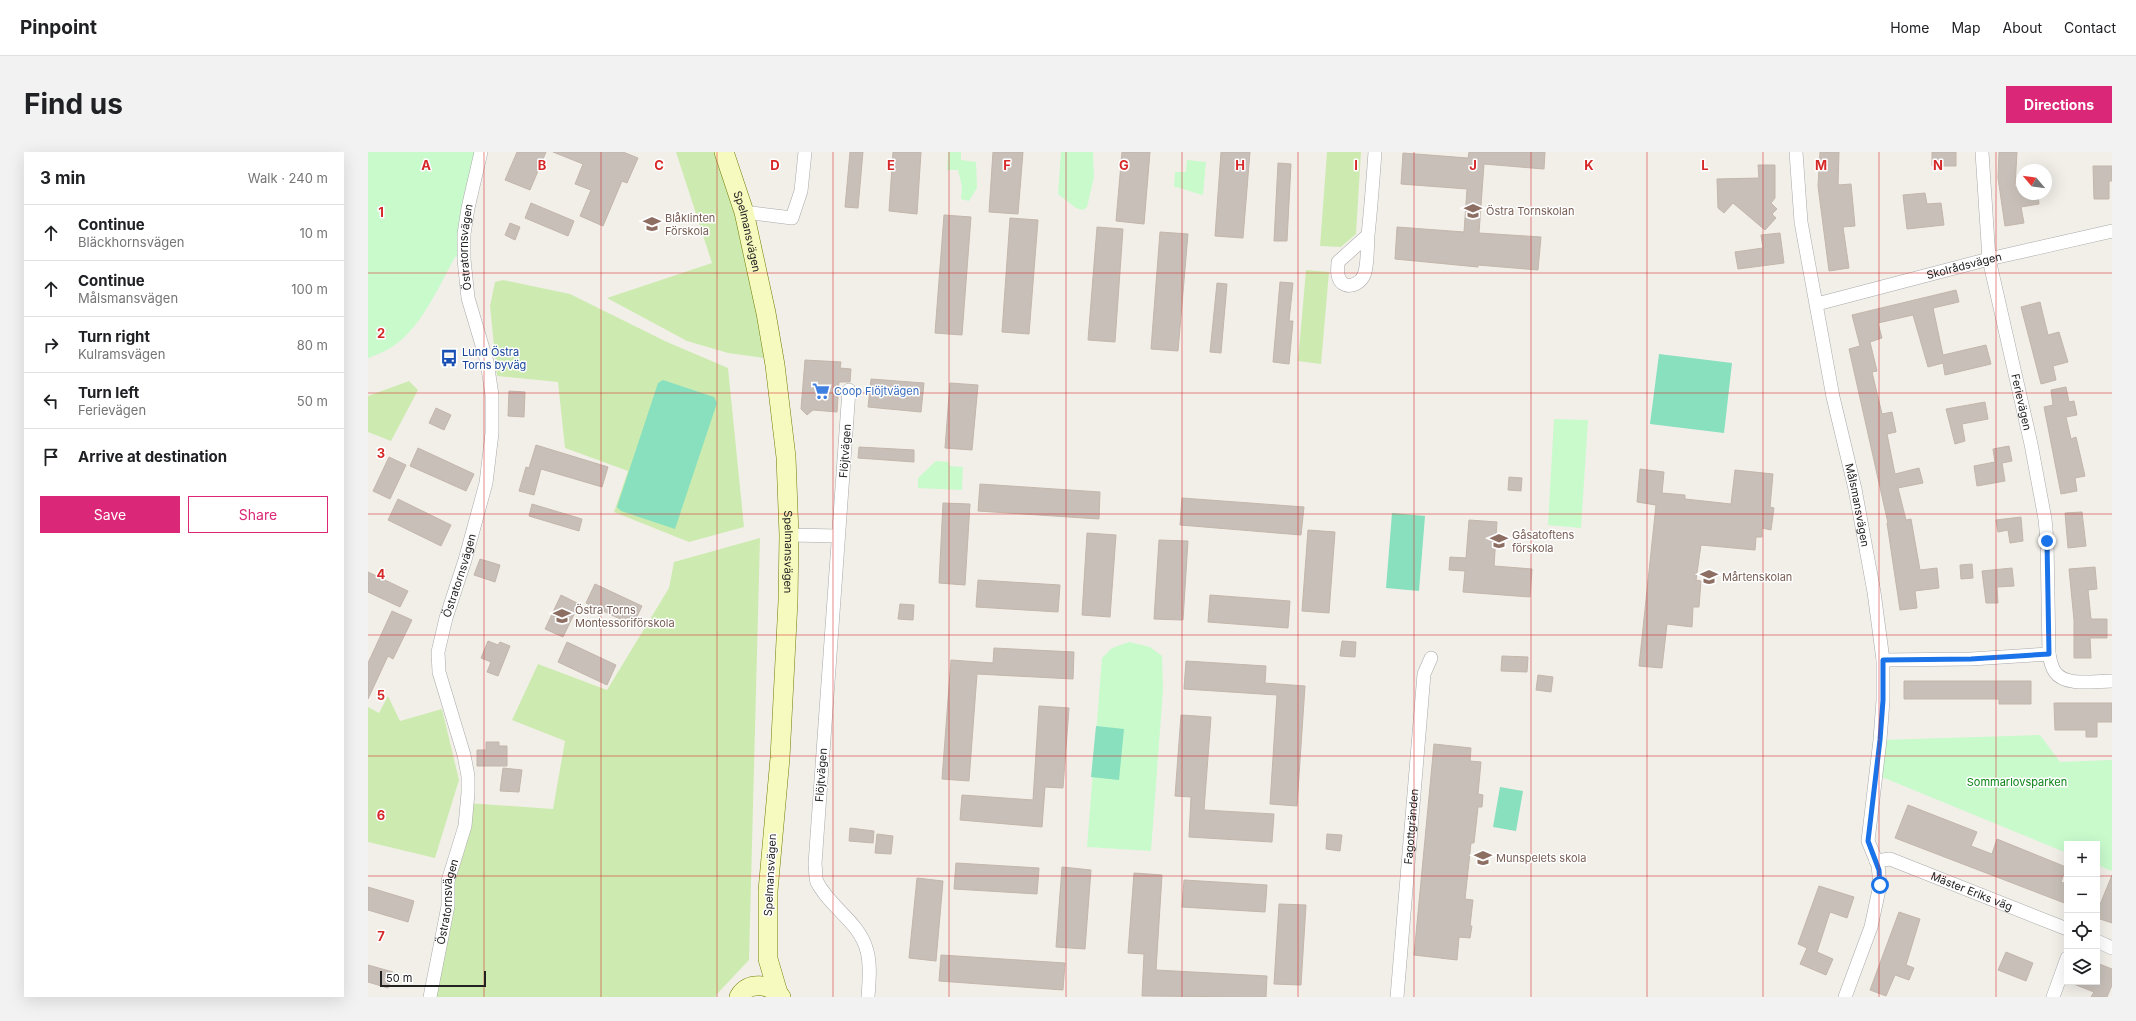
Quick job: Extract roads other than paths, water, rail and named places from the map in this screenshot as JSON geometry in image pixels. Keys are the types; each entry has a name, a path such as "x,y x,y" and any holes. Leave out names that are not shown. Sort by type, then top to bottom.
{"main road":[{"name":"Spelmansvägen","path":"724,152 744,212 775,365 786,457 789,535 780,758 768,891 768,959 780,995"},
{"name":"Spelmansvägen","path":"754,986 768,959"},
{"name":"Spelmansvägen","path":"739,997 749,987 763,985 780,995"}],"street":[{"name":"Östratornsvägen","path":"430,997 448,906 450,872 465,826 468,793 468,776 464,755 439,672 438,652 441,635 465,560 486,483 492,433 492,395 487,362 468,298 464,259 464,234 468,208 481,152"},
{"path":"744,212 792,218 801,191 806,152"},
{"path":"1368,235 1375,152"},
{"name":"Målsmansvägen","path":"1796,152 1800,222 1817,304 1833,397 1855,489 1873,584 1883,660 1883,700 1880,740 1868,841 1876,861 1880,885 1877,908 1857,970 1845,997"},
{"name":"Ferievägen","path":"1982,152 1989,259 2042,499 2047,541 2049,654 2056,673 2063,678 2076,682 2112,681"},
{"name":"Skolrådsvägen","path":"1817,304 1989,259 2112,231"},
{"name":"Flöjtvägen","path":"849,390 815,864 816,881 827,896 854,925 864,941 869,961 868,997"},
{"path":"789,535 838,536"},
{"path":"1883,660 1971,659 2049,654"},
{"name":"Fagottgränden","path":"1397,997 1424,674 1431,658"},
{"name":"Mäster Eriks väg","path":"1876,861 1890,860 2064,928"},
{"path":"2100,942 2112,948"},
{"path":"2053,997 2064,966"}],"place":[{"name":"Östra Tornskolan","path":"1473,211"},
{"name":"Blåklinten Förskola","path":"652,224"},
{"name":"Lund Östra Torns byväg","path":"449,358"},
{"name":"Coop Flöjtvägen","path":"821,391"},
{"name":"Gåsatoftens förskola","path":"1499,541"},
{"name":"Mårtenskolan","path":"1709,577"},
{"name":"Östra Torns Montessoriförskola","path":"562,616"},
{"name":"Munspelets skola","path":"1483,858"}],"park label":[{"name":"Sommarlovsparken","path":"2017,782"}]}
